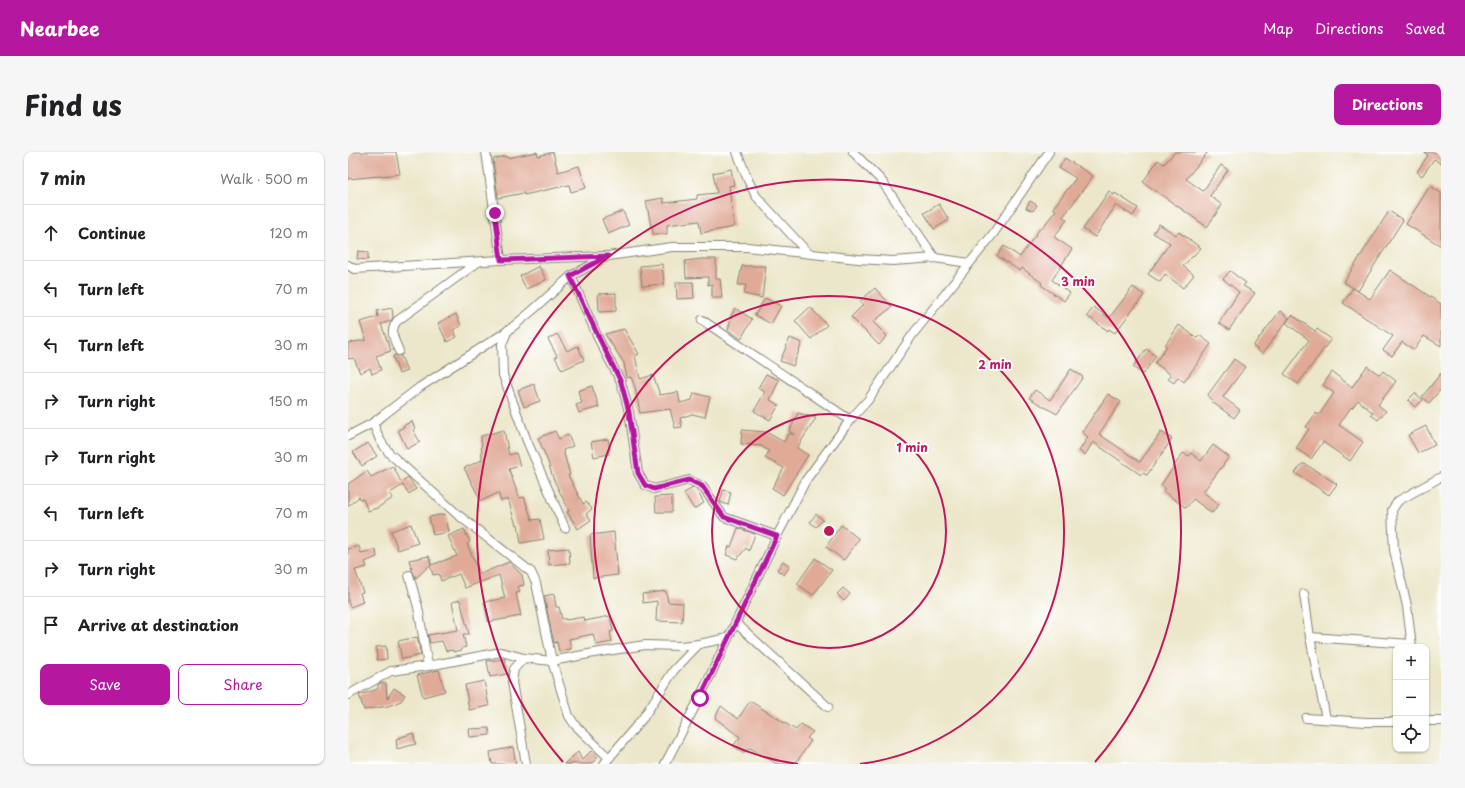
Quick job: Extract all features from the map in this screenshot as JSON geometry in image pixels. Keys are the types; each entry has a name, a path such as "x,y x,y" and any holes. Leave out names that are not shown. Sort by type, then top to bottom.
{"street":[{"path":"486,152 501,260"},
{"path":"738,152 749,184 756,196 808,253"},
{"path":"853,152 881,180 935,258"},
{"path":"665,764 700,698 777,536 806,480 850,420 868,400 914,334 993,234 1049,152"},
{"path":"348,265 354,269 501,260 608,256 672,247 747,247 858,259 893,261 935,258 969,263"},
{"path":"348,436 373,423 420,388 509,330 570,276 608,256"},
{"path":"399,351 392,334 393,327 397,321 479,262"},
{"path":"570,276 596,334 621,382 629,412 638,473 645,485 654,489 689,480 702,486 724,517 777,536"},
{"path":"702,320 850,420"},
{"path":"509,330 502,344 503,375 526,441 565,528"},
{"path":"373,423 380,440 389,453 457,514 531,572 536,583 552,662 571,720 607,761 643,718 674,670 699,644"},
{"path":"1412,644 1407,606 1394,550 1392,510 1398,502 1441,477"},
{"path":"409,575 418,606 428,666"},
{"path":"1304,594 1310,637 1326,719"},
{"path":"736,623 828,707"},
{"path":"1310,637 1393,644"},
{"path":"348,695 391,671 428,666 501,652 524,658 552,662 594,653 645,645 681,646 728,638"},
{"path":"524,658 514,669 512,682 526,764"},
{"path":"1306,718 1366,722 1393,722"},
{"path":"1429,721 1441,721"}],"building":[{"path":"348,152 396,152 400,174 348,179"},
{"path":"537,152 538,156 553,152 558,172 579,166 586,188 571,192 569,185 524,195 524,193 498,198 493,159 506,156 507,158"},
{"path":"1175,152 1208,152 1186,179 1203,191 1221,165 1228,170 1210,196 1222,205 1207,227 1143,182 1158,160 1164,164"},
{"path":"1424,152 1441,152 1441,164 1434,159 1422,176 1417,172 1428,155"},
{"path":"1065,158 1093,176 1063,217 1067,220 1054,237 1072,249 1052,280 1070,293 1064,301 1041,285 1042,283 1022,268 1020,271 997,256 1004,246 1020,257 1041,227 1042,228 1056,210 1053,208 1076,178 1059,168"},
{"path":"731,169 734,185 729,186 734,227 701,233 699,221 667,225 667,234 653,234 646,201 663,198 664,203 697,199 697,195 717,193 713,173"},
{"path":"1430,186 1441,193 1441,246 1406,224"},
{"path":"1109,191 1114,195 1115,193 1138,208 1133,216 1116,205 1095,237 1083,229"},
{"path":"1030,201 1037,205 1033,211 1026,208"},
{"path":"939,204 949,220 934,229 924,213"},
{"path":"623,211 629,225 608,234 602,219"},
{"path":"1389,211 1403,220 1358,291 1344,282"},
{"path":"1159,224 1176,235 1179,232 1201,248 1183,266 1194,275 1183,288 1165,274 1160,282 1148,274 1170,243 1153,233"},
{"path":"358,251 368,252 368,260 357,259"},
{"path":"716,259 716,279 720,279 722,298 712,298 712,284 708,285 708,277 686,278 685,261"},
{"path":"662,264 664,284 642,286 640,266"},
{"path":"539,266 546,280 526,289 520,276"},
{"path":"742,266 766,266 762,298 744,294 746,285 738,285"},
{"path":"1390,270 1441,304 1441,346 1424,336 1414,350 1402,342 1392,356 1383,350 1393,336 1343,303 1353,288 1370,299"},
{"path":"1230,271 1246,283 1243,286 1255,293 1229,330 1219,323 1239,292 1223,279"},
{"path":"676,282 693,282 694,298 677,299"},
{"path":"1133,287 1144,295 1115,333 1109,329 1108,331 1087,316 1094,307 1109,318"},
{"path":"875,288 892,307 873,322 887,336 879,345 851,317 863,305 860,301"},
{"path":"616,293 616,311 599,312 598,294"},
{"path":"765,298 781,306 771,324 755,315"},
{"path":"810,307 827,325 811,339 795,321"},
{"path":"392,308 393,317 391,321 381,324 391,351 376,356 381,370 372,374 370,368 360,373 354,358 348,359 348,343 366,340 360,322 378,317 377,311"},
{"path":"735,308 752,319 741,339 728,330"},
{"path":"1280,311 1289,318 1262,354 1253,346"},
{"path":"456,314 461,326 453,330 457,337 447,342 438,323"},
{"path":"1292,315 1315,331 1317,329 1331,339 1298,384 1284,374 1309,340 1286,323"},
{"path":"1179,325 1197,338 1199,335 1211,344 1184,382 1178,377 1174,383 1168,379 1171,375 1155,363"},
{"path":"624,329 639,354 635,356 640,379 653,375 660,395 678,392 680,403 692,400 694,393 710,397 705,417 692,414 680,418 682,427 675,428 670,409 640,413 635,387 631,377 627,378 624,363 605,334"},
{"path":"557,334 567,351 578,346 584,360 562,370 555,357 557,356 548,339"},
{"path":"790,338 802,343 793,366 780,361"},
{"path":"1146,349 1156,356 1143,374 1133,367"},
{"path":"393,356 401,356 407,371 399,374"},
{"path":"1234,359 1245,367 1223,397 1240,410 1234,418 1212,402 1213,401 1207,396"},
{"path":"1367,366 1380,375 1383,371 1396,381 1378,405 1386,411 1378,420 1371,415 1373,413 1358,400 1352,408 1351,407 1339,425 1363,442 1350,461 1323,442 1311,459 1296,448 1309,429 1306,427 1316,413 1319,415 1334,393 1323,385 1332,372 1352,387"},
{"path":"1071,369 1083,377 1057,414 1029,398 1035,390 1050,400"},
{"path":"1441,373 1441,389 1429,403 1422,397"},
{"path":"766,374 779,380 770,400 779,405 770,420 754,411 765,392 758,388"},
{"path":"534,384 540,401 524,407 518,390"},
{"path":"592,386 599,407 579,413 576,405 582,403 578,391"},
{"path":"1415,393 1423,400 1415,407 1408,400"},
{"path":"1108,394 1121,402 1099,434 1140,462 1161,432 1172,439 1147,475 1142,473 1141,475 1093,442 1085,455 1079,451 1088,437 1082,432"},
{"path":"798,413 816,418 797,448 808,455 783,495 772,488 784,468 765,458 769,451 761,446 741,444 742,430 766,432 784,442 788,434 794,434 789,432"},
{"path":"412,421 415,429 413,430 420,442 407,449 398,430"},
{"path":"1426,426 1435,445 1418,453 1408,435"},
{"path":"504,430 509,455 516,453 520,466 509,469 519,498 524,497 532,520 540,519 544,539 521,543 518,524 516,525 508,499 501,501 498,493 481,501 464,468 482,460 481,436"},
{"path":"555,431 559,439 568,435 573,446 563,450 570,475 568,475 583,504 586,502 592,509 586,514 591,520 578,529 567,512 569,511 553,478 538,438"},
{"path":"608,439 610,450 608,451 609,454 594,457 591,442"},
{"path":"368,443 377,456 362,466 353,452"},
{"path":"1213,445 1229,457 1203,492 1219,504 1212,513 1193,499 1186,508 1163,491 1165,488 1161,485 1183,453 1189,456 1191,453 1201,461"},
{"path":"1302,464 1305,464 1337,484 1329,495 1295,473"},
{"path":"393,466 401,482 408,477 416,489 409,494 403,485 390,493 393,498 377,508 368,511 363,499 361,500 359,497 348,506 348,484 367,471 371,477"},
{"path":"693,488 696,489 704,503 694,509 684,493"},
{"path":"723,490 731,492 728,505 720,502"},
{"path":"672,496 672,512 656,512 655,497"},
{"path":"445,514 449,532 433,535 429,517"},
{"path":"816,514 823,520 816,527 810,522"},
{"path":"411,524 418,543 398,550 391,531"},
{"path":"841,525 859,539 844,560 826,547"},
{"path":"738,528 755,534 749,551 746,548 737,559 726,555 729,546 731,547"},
{"path":"464,529 470,542 467,544 480,574 509,562 522,575 524,585 518,586 520,592 516,593 521,616 488,622 484,602 505,598 499,575 465,588 459,574 441,581 439,574 433,575 430,565 416,578 409,560 429,556 431,565 457,556 448,536"},
{"path":"614,532 618,575 593,578 590,535"},
{"path":"359,546 361,553 376,550 377,557 365,562 367,567 355,570 363,592 360,593 363,602 350,607 348,602 348,549"},
{"path":"569,548 570,563 549,565 548,550"},
{"path":"815,558 832,570 813,595 797,584"},
{"path":"783,561 790,566 784,575 777,570"},
{"path":"843,588 850,594 844,601 837,594"},
{"path":"666,591 668,602 683,603 682,622 656,621 657,601 643,603 642,594"},
{"path":"554,594 556,607 559,607 562,619 566,620 584,617 585,621 610,616 613,631 610,632 612,642 596,645 593,634 569,639 571,649 559,651 557,642 554,643 544,596"},
{"path":"460,600 469,634 463,634 466,647 462,648 462,650 453,652 453,650 446,651 442,641 430,643 428,635 458,630 452,602"},
{"path":"417,637 421,655 402,659 398,641"},
{"path":"386,646 387,659 377,660 376,647"},
{"path":"505,659 507,674 490,677 487,661"},
{"path":"439,670 445,691 423,697 417,675"},
{"path":"484,681 489,706 469,710 465,685"},
{"path":"380,683 386,683 387,699 394,688 405,695 401,701 388,706 364,710 359,695 378,689 378,685"},
{"path":"750,701 796,730 801,724 813,732 807,738 811,741 795,764 777,764 750,748 744,752 733,746 740,737 715,718 721,706 738,719"},
{"path":"489,728 490,735 470,737 469,729"},
{"path":"413,733 416,744 397,749 396,739"},
{"path":"513,747 516,764 492,764 490,752"},
{"path":"591,751 598,757 591,764 564,764 578,752 582,760"}],"route":[{"path":"495,213 501,260 608,256 570,276 621,382 629,412 638,473 645,485 654,489 689,480 702,486 724,517 777,536 700,698"}]}
